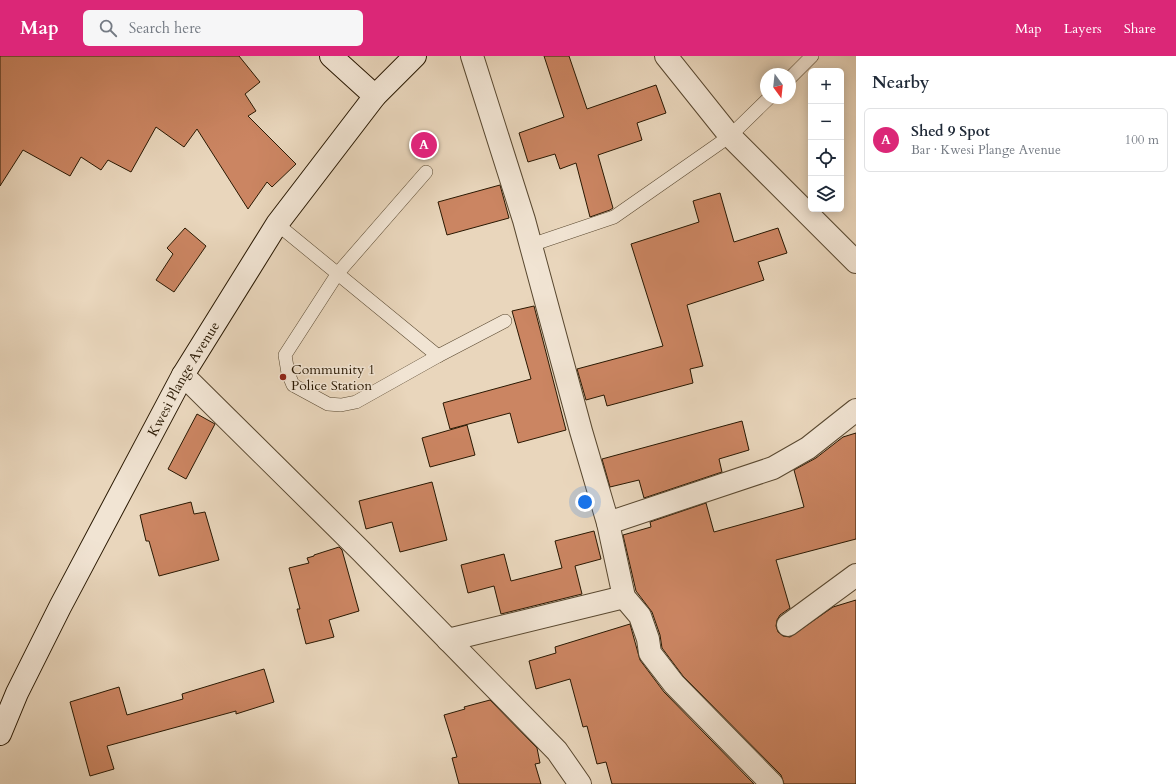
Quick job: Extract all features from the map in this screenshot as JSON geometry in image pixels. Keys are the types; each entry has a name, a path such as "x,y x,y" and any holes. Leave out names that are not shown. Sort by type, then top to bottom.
{"street":[{"path":"331,56 375,96"},
{"name":"Kwesi Plange Avenue","path":"0,734 17,693 60,608 183,375 276,224 375,96 415,56"},
{"path":"472,56 531,245 581,431 608,523 624,597 640,616 648,638 650,653 674,684 772,784"},
{"path":"666,56 730,136 856,262"},
{"path":"183,375 361,551 557,751 580,784"},
{"path":"608,523 773,468 808,448 856,410"},
{"path":"788,625 856,575"},
{"path":"448,640 624,597"}],"lane":[{"path":"796,72 812,56"},
{"path":"531,245 614,217 730,136 763,104"},
{"path":"426,172 338,273 285,355 288,373 293,385 328,404 341,405 356,402 438,356 505,321"},
{"path":"276,224 438,356"}],"building":[{"path":"0,56 239,56 260,82 245,94 256,111 248,116 296,164 272,187 267,182 248,209 197,129 184,147 156,127 131,172 108,160 101,170 81,157 70,176 23,150 0,186"},
{"path":"544,56 569,56 587,109 656,85 666,113 637,123 642,140 598,155 613,208 610,210 590,217 576,163 560,169 555,154 528,162 519,133 564,117"},
{"path":"500,185 509,218 447,235 438,202"},
{"path":"720,193 734,242 778,228 787,253 758,262 764,280 687,305 703,366 690,369 693,383 607,406 604,395 586,400 577,369 663,346 631,244 699,222 693,201"},
{"path":"185,228 206,246 174,292 156,280 173,254 167,248"},
{"path":"534,306 566,430 518,443 510,413 450,429 443,403 531,379 512,311"},
{"path":"197,414 215,424 186,479 168,469"},
{"path":"742,421 749,450 719,459 722,472 644,498 639,480 610,487 602,459"},
{"path":"467,425 475,455 430,467 422,438"},
{"path":"856,433 856,539 776,560 790,608 780,615 776,626 778,632 783,636 790,637 833,607 856,600 856,784 784,784 781,775 683,676 662,648 660,635 652,612 636,591 623,535 651,527 650,522 706,503 714,532 804,507 794,470 816,458 843,437"},
{"path":"432,482 447,540 400,552 392,522 366,529 359,501"},
{"path":"191,502 194,514 205,512 219,560 159,576 149,541 146,541 140,515"},
{"path":"594,531 601,559 575,566 582,594 501,614 494,586 468,593 461,565 504,554 511,581 562,568 555,541"},
{"path":"339,547 342,550 359,611 329,620 334,637 306,644 297,609 300,609 289,568 309,563 307,558"},
{"path":"630,624 640,660 664,692 754,784 612,784 606,762 597,764 587,726 583,727 570,679 536,689 529,661 556,653 555,647"},
{"path":"264,669 274,702 236,714 236,711 107,746 114,769 90,776 70,702 119,687 127,715 183,699 182,694"},
{"path":"490,700 537,748 540,763 535,764 541,784 459,784 452,758 457,757 444,715 465,709 464,707"}],"place":[{"name":"Shed 9 Spot","path":"424,145"},
{"name":"Community 1 Police Station","path":"283,377"}]}
